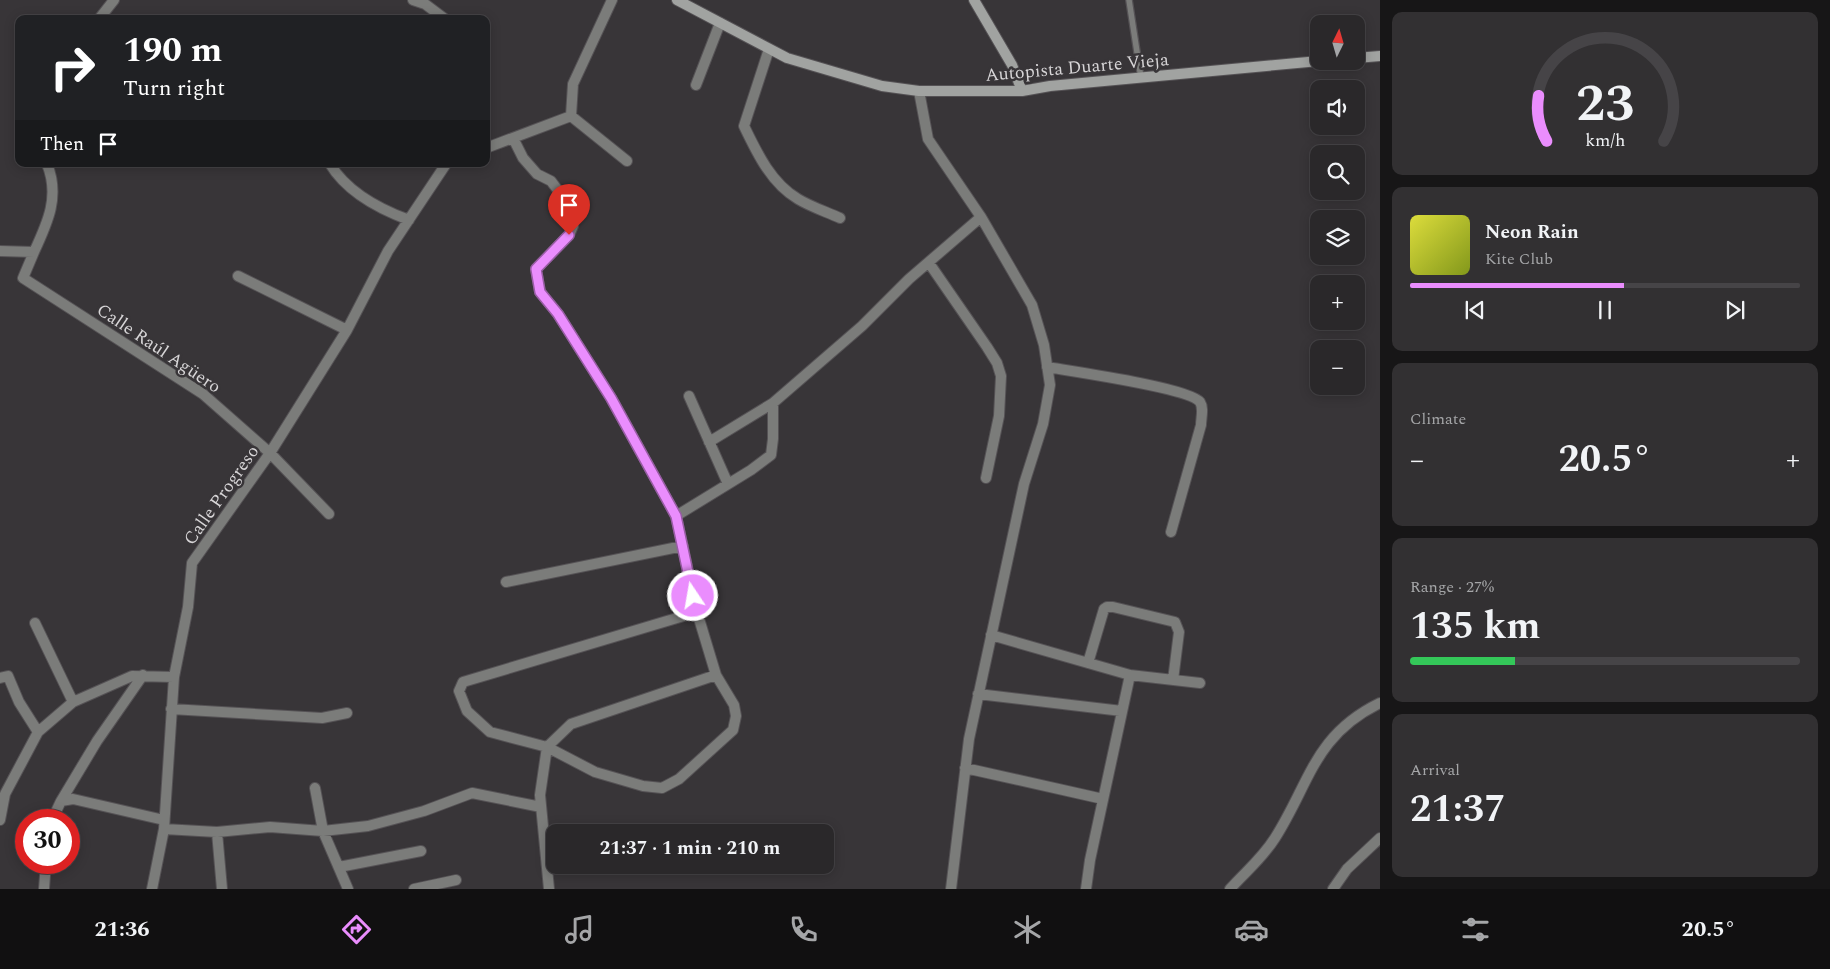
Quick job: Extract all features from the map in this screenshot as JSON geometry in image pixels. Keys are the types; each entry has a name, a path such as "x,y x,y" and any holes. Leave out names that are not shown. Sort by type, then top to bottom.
{"street":[{"path":"102,15 114,0"},
{"path":"412,0 425,4 440,15"},
{"path":"571,116 573,84 612,0"},
{"name":"Autopista Duarte Vieja","path":"677,0 787,58 882,86 919,91 1022,91 1310,62"},
{"path":"974,0 1012,65 1022,91"},
{"path":"696,85 720,23"},
{"path":"769,49 744,126 769,172 780,184 798,199 840,218"},
{"path":"1365,57 1380,56"},
{"path":"919,91 928,139 981,217 1032,305 1044,345 1050,385 1042,424 1024,484 968,739 951,889"},
{"path":"490,146 571,116"},
{"path":"571,116 627,161"},
{"path":"512,138 528,164 537,174 551,181 573,226 569,235 536,269 540,292 558,314 611,398 676,516 697,612 716,675 734,705 736,716 733,730 679,779 662,788 643,786 596,772 547,747 490,732 467,711 459,691 464,682 697,612"},
{"path":"0,251 34,252 43,232 54,190 47,167"},
{"path":"332,167 349,187 383,211 409,220"},
{"name":"Calle Progreso","path":"152,889 164,824 174,677 188,607 192,564 270,453 346,330 388,252 444,167"},
{"path":"709,442 773,403 814,370 909,279 981,217"},
{"name":"Calle Raúl Agüero","path":"34,252 23,278 203,394 270,453 329,514"},
{"path":"929,263 987,346 997,363 1001,376 999,416 986,478"},
{"path":"238,276 346,330"},
{"path":"1047,367 1161,388 1189,395 1200,402 1202,409 1201,425 1171,532"},
{"path":"689,396 728,484"},
{"path":"676,516 771,455 773,403"},
{"path":"506,582 683,546"},
{"path":"1088,663 1104,609 1107,606 1113,607 1175,622 1179,632 1173,680"},
{"path":"35,623 73,702"},
{"path":"991,635 1130,675 1200,683"},
{"path":"549,889 540,795 547,747 571,724 716,675"},
{"path":"1086,889 1130,675"},
{"path":"0,678 8,676 19,702 38,732"},
{"path":"0,820 4,794 38,732 73,702 132,676 174,677"},
{"path":"57,809 96,741 143,676"},
{"path":"978,694 1122,711"},
{"path":"1230,889 1261,860 1276,836 1308,773 1337,731 1362,712 1380,703"},
{"path":"171,709 322,718 347,713"},
{"path":"965,768 1103,799"},
{"path":"315,788 323,831 348,889"},
{"path":"61,801 73,799 164,824 217,832 270,827 323,831 368,826 424,811 472,793 541,807"},
{"path":"217,832 222,889"},
{"path":"1333,889 1347,869 1380,838"},
{"path":"339,867 421,851"},
{"path":"44,889 45,874"},
{"path":"414,889 456,880"}],"lane":[{"path":"1129,0 1141,78"}],"route":[{"path":"569,235 536,269 540,292 558,314 611,398 676,516 693,596"}]}
